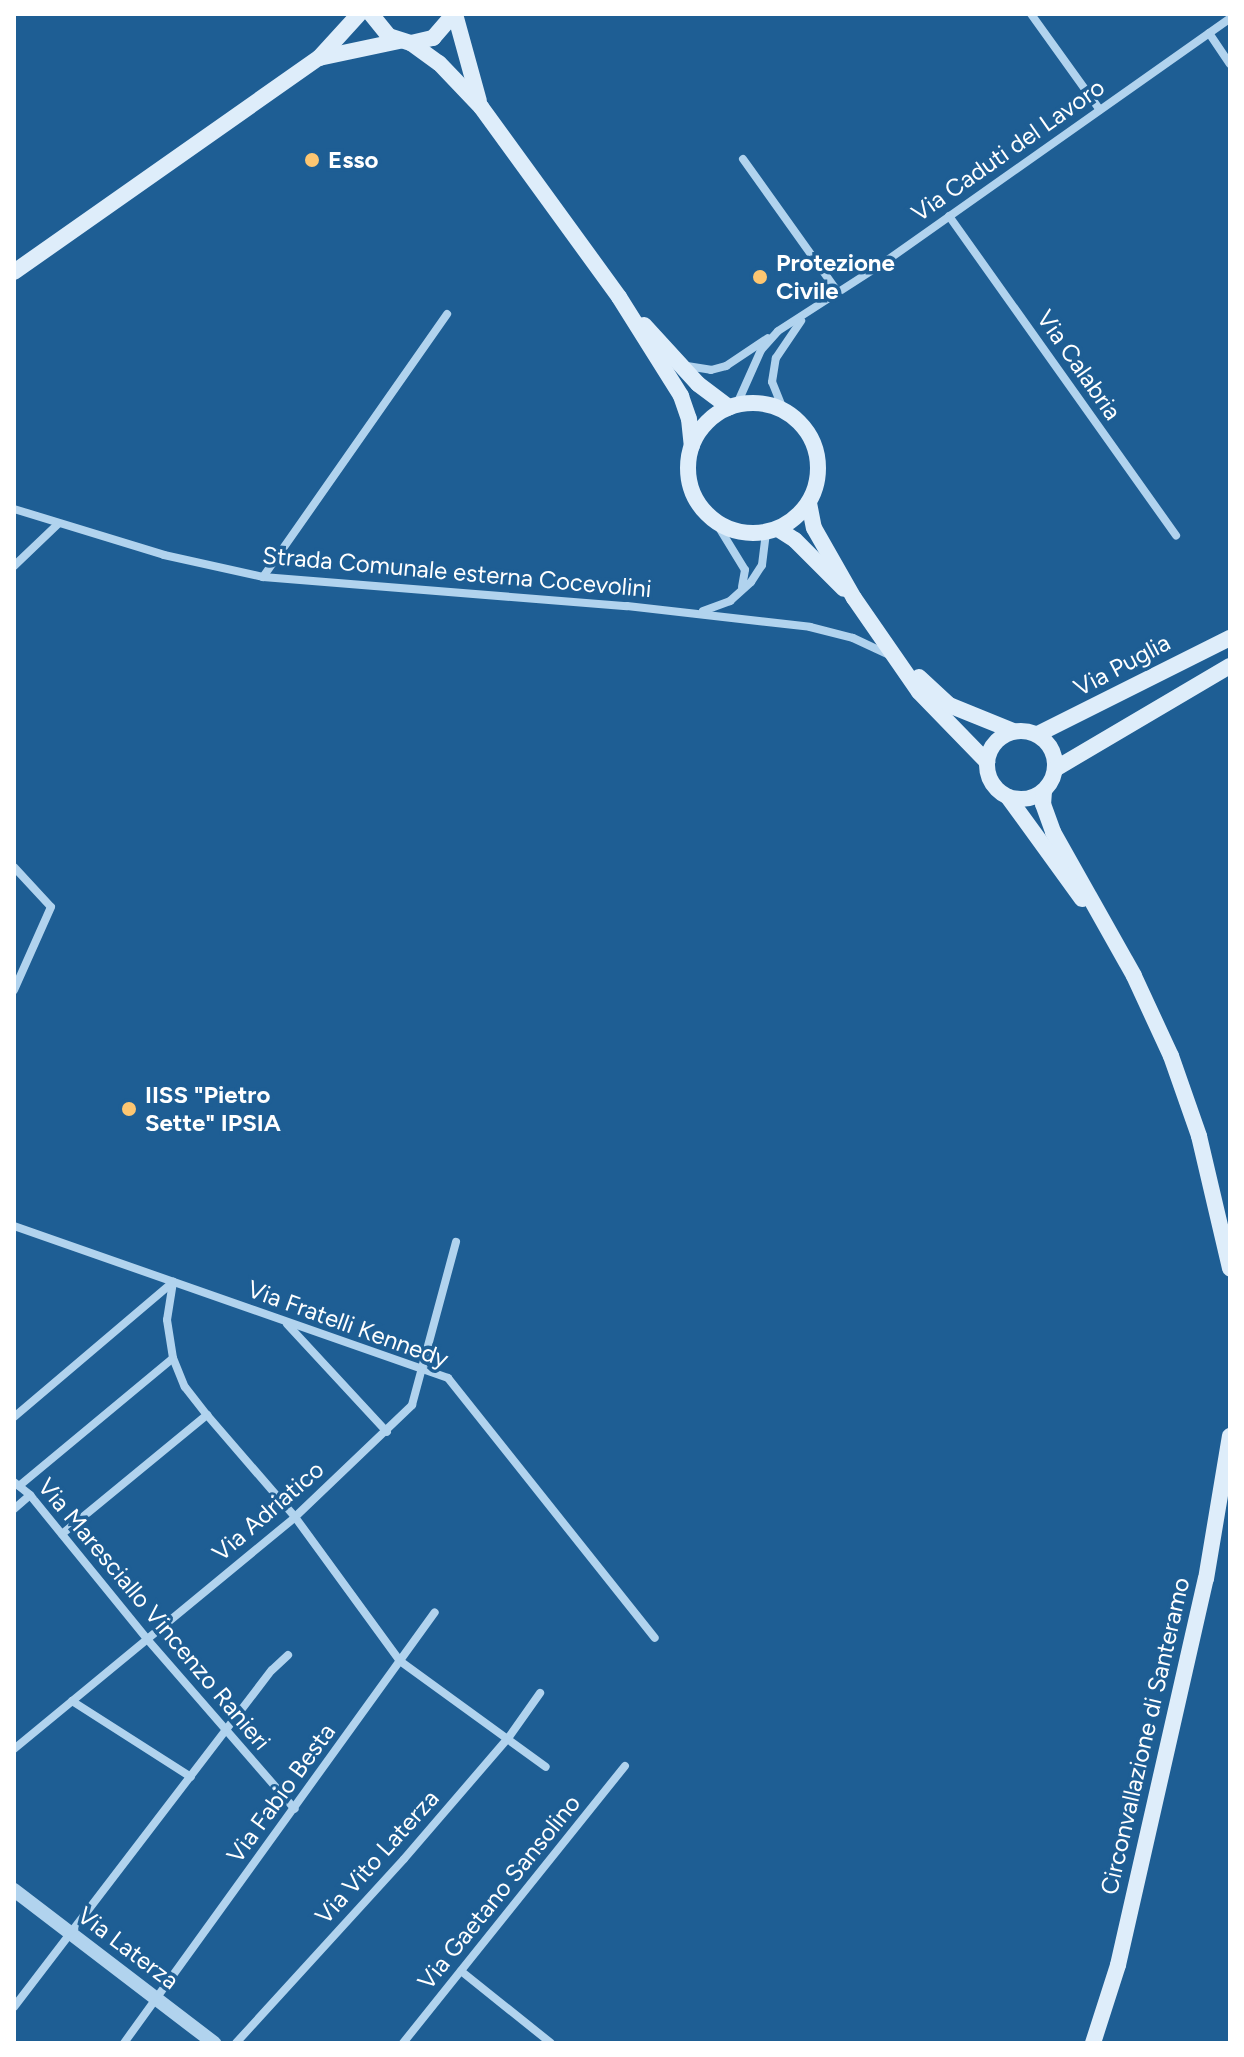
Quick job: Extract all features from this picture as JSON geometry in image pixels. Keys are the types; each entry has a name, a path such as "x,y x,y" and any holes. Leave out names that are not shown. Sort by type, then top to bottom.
{"main road":[{"path":"14,272 319,58 344,22 359,14"},
{"path":"371,14 380,29 439,63 481,107 619,297 681,396 689,419 692,446 688,476 698,504 715,521 740,532 772,530 795,540 854,598"},
{"path":"319,58 433,38 455,14"},
{"path":"455,14 481,107"},
{"path":"619,297 677,362 733,406"},
{"path":"692,446 706,423 733,406 768,404 783,409 806,429 818,458 819,473 809,503 814,528 854,598 935,710 972,743 987,762 992,783 1008,797 1068,885 1097,915"},
{"path":"772,530 809,503"},
{"name":"Via Puglia","path":"1038,734 1230,638"},
{"path":"899,659 949,705 1013,731 1038,734 1054,753 1055,769 1044,791 1043,804 1053,832 1134,976 1171,1056 1199,1136 1230,1268"},
{"path":"1055,769 1230,666"},
{"path":"987,762 995,742 1013,731"},
{"path":"1008,797 1027,798 1044,791"},
{"name":"Circonvallazione di Santeramo","path":"1093,2043 1118,1965 1202,1594 1230,1436"}],"street":[{"path":"1031,14 1100,110"},
{"name":"Via Caduti del Lavoro","path":"809,313 1230,18"},
{"path":"1209,33 1230,64"},
{"path":"743,159 838,292"},
{"name":"Via Calabria","path":"949,216 1176,536"},
{"path":"677,362 711,370 726,366 809,313"},
{"path":"783,409 772,382 776,358 790,333 809,313"},
{"path":"263,577 447,314"},
{"path":"733,406 761,350 778,331"},
{"name":"Strada Comunale esterna Cocevolini","path":"14,509 164,555 263,577 691,613 810,627 853,638 899,659"},
{"path":"715,521 745,570 740,592"},
{"path":"14,566 58,524"},
{"path":"691,613 715,609 740,592 762,565 772,530"},
{"path":"14,867 51,907 14,990"},
{"name":"Via Fratelli Kennedy","path":"14,1226 448,1378 655,1638"},
{"name":"Via Adriatico","path":"14,1749 295,1517 412,1405 424,1370 456,1242"},
{"path":"173,1282 167,1320 173,1358 185,1387 295,1517 400,1661 509,1737 546,1767"},
{"path":"14,1417 173,1282"},
{"path":"283,1320 387,1432"},
{"path":"16,1484 173,1358"},
{"path":"62,1534 207,1415"},
{"name":"Via Maresciallo Vincenzo Ranieri","path":"16,1484 30,1495 147,1639 295,1809"},
{"path":"14,1509 30,1495"},
{"name":"Via Fabio Besta","path":"124,2043 435,1612"},
{"path":"14,2007 272,1670 288,1655"},
{"name":"Via Vito Laterza","path":"236,2043 404,1859 509,1737 540,1693"},
{"path":"72,1701 191,1777"},
{"name":"Via Gaetano Sansolino","path":"403,2043 625,1766"},
{"name":"Via Laterza","path":"14,1890 214,2043"},
{"path":"461,1971 551,2043"}],"place":[{"name":"Esso","path":"312,160"},
{"name":"Protezione Civile","path":"760,277"},
{"name":"IISS \"Pietro Sette\" IPSIA","path":"129,1109"}]}
